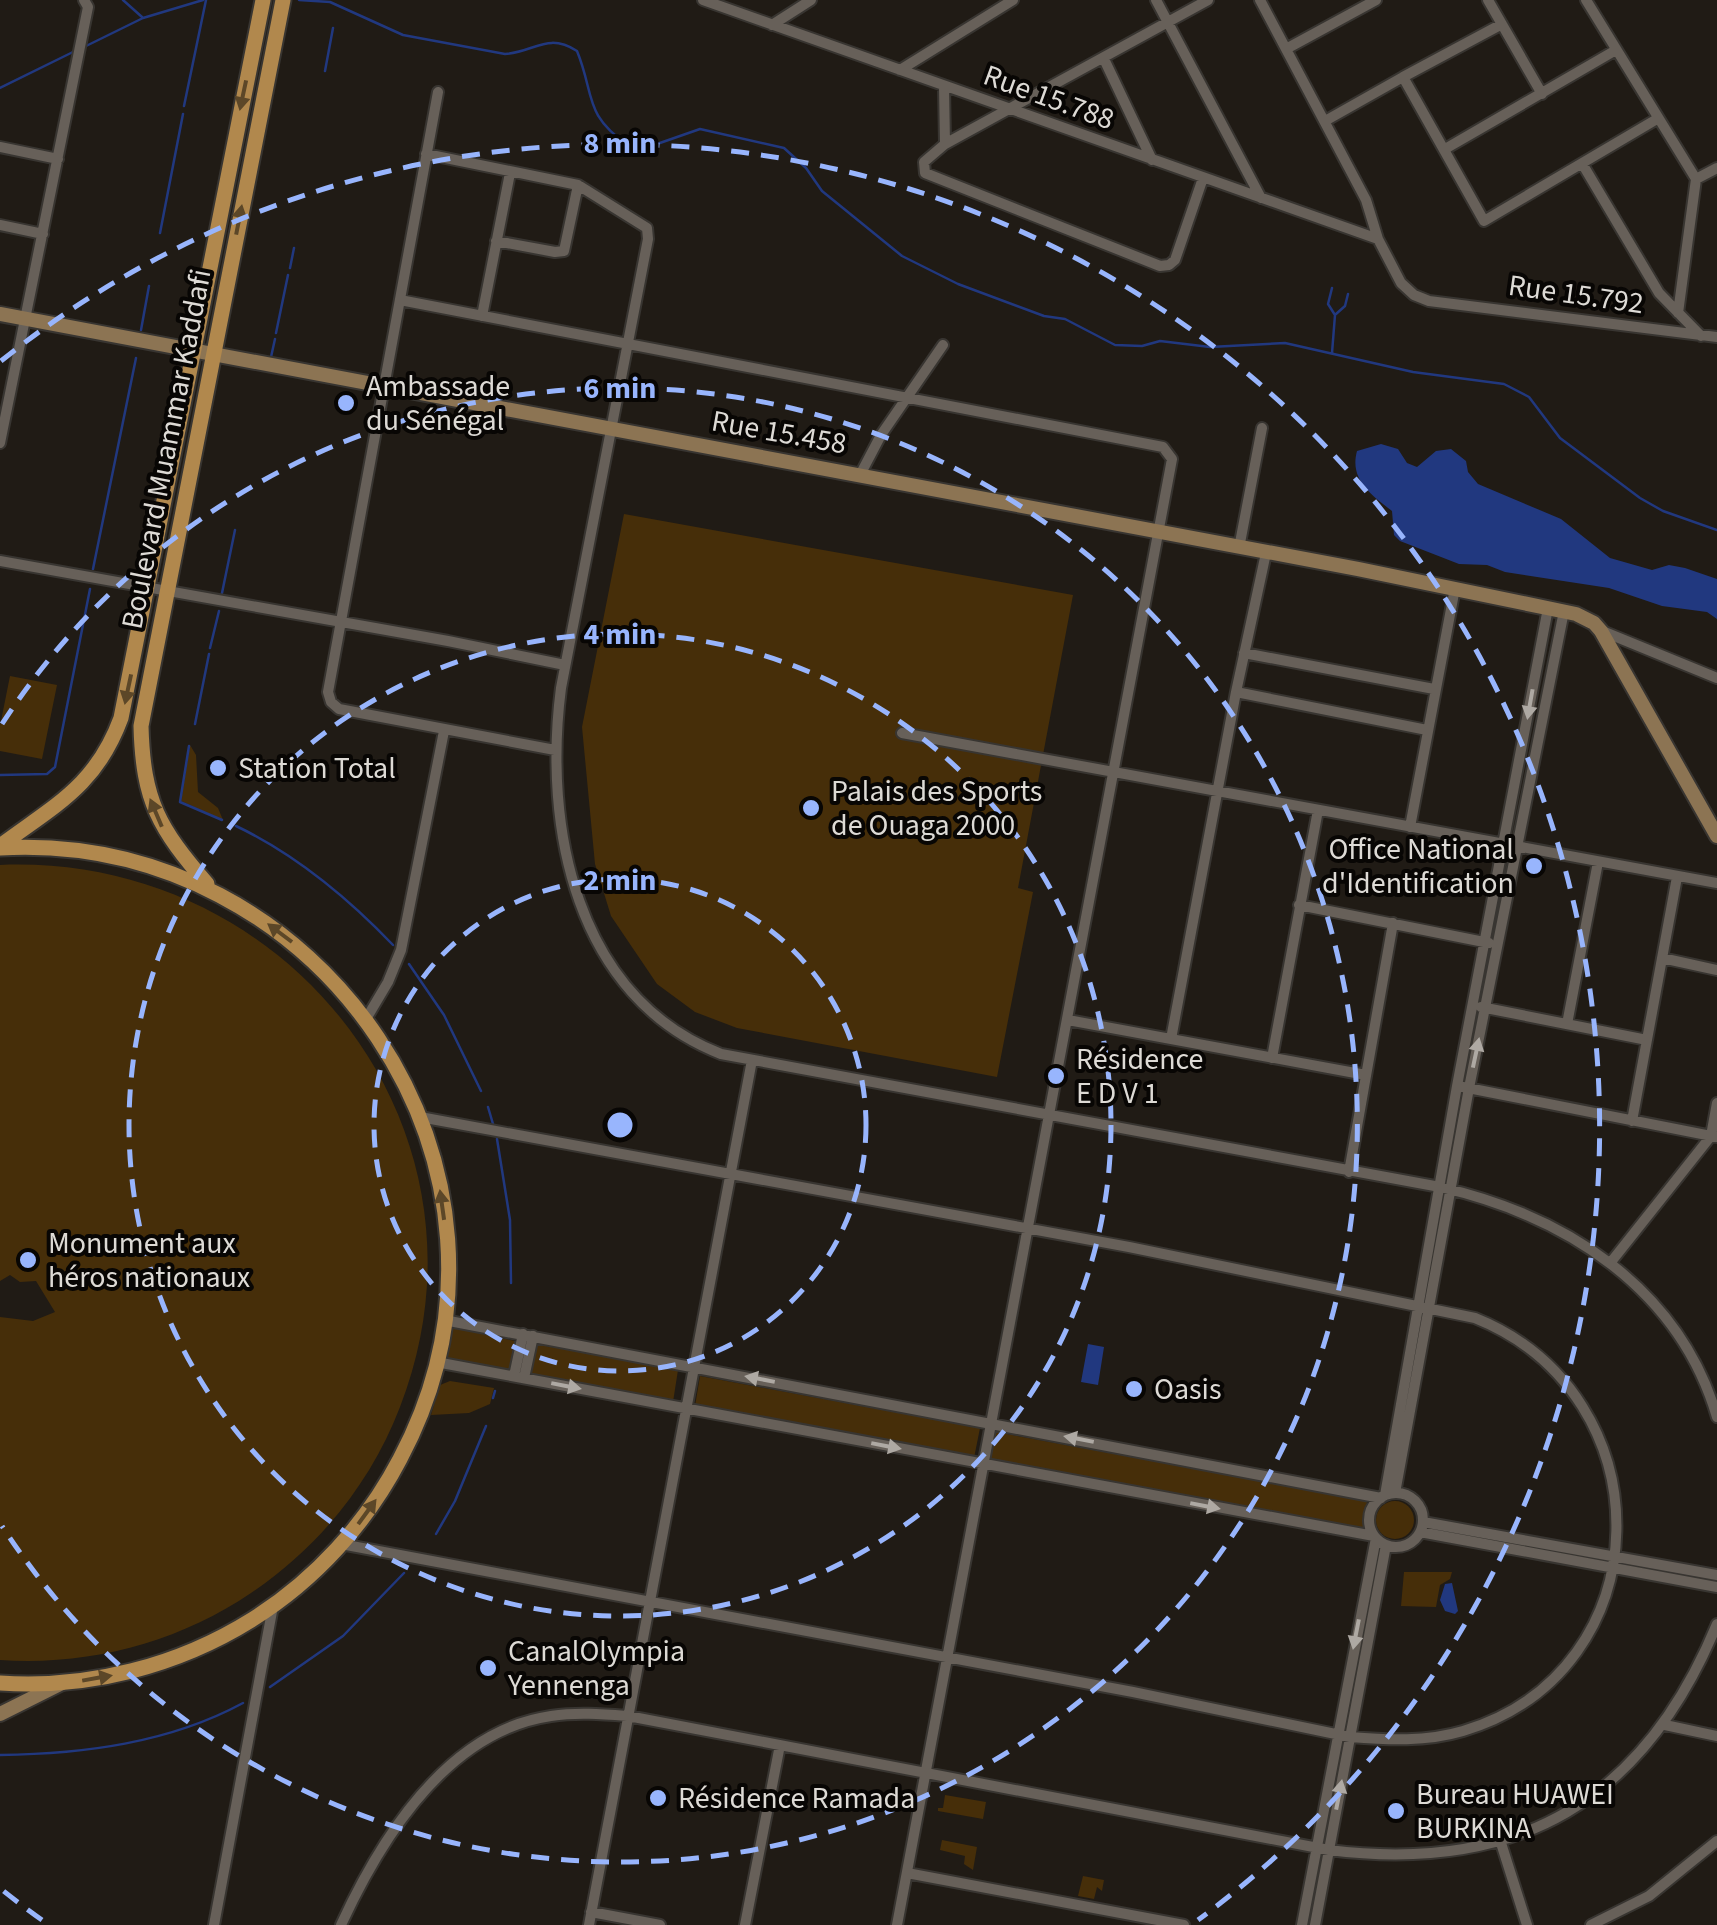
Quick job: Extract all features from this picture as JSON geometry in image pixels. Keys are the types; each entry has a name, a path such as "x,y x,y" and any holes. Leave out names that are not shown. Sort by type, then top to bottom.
{"main road":[{"name":"Boulevard Muammar Kaddafi","path":"0,847 54,810 90,775 121,718 263,0"},
{"name":"Boulevard Muammar Kaddafi","path":"213,891 156,817 144,771 142,707 283,0"},
{"name":"Rue 15.458","path":"0,314 1454,588 1564,611 1586,618 1601,630"},
{"path":"1601,630 1717,836"},
{"path":"0,847 60,848 108,855 169,872 213,891 262,920 329,975 366,1019 396,1066 420,1117 442,1202 447,1261 444,1320 423,1408 404,1452 371,1507 341,1544 274,1605 222,1637 166,1661 62,1683 0,1683"},
{"path":"0,1714 62,1683"}],"street":[{"name":"Rue 15.788","path":"703,0 1378,239"},
{"path":"772,25 811,0"},
{"path":"900,70 1013,0"},
{"path":"1156,0 1261,199"},
{"path":"1202,178 1175,260 1160,266 925,172 924,162 945,144 1208,0"},
{"path":"1260,0 1366,200 1378,239"},
{"path":"1286,48 1376,0"},
{"path":"1488,0 1542,94"},
{"path":"1586,0 1696,179 1678,313"},
{"path":"0,443 86,1"},
{"path":"1326,121 1502,24"},
{"path":"1444,149 1616,50"},
{"path":"1104,59 1152,160"},
{"path":"1403,77 1484,221 1657,120"},
{"path":"944,86 945,144"},
{"path":"438,92 328,692 339,709 555,750"},
{"path":"0,147 58,159"},
{"path":"426,154 578,184 647,228 565,665 555,750 558,823 581,907 604,956 639,1000 688,1039 721,1054 1446,1188 1520,1210 1560,1229 1611,1262 1660,1311 1714,1398 1717,1417"},
{"path":"1583,165 1652,283 1702,337"},
{"path":"1696,179 1717,168"},
{"path":"482,316 510,173"},
{"path":"496,241 564,251 578,184"},
{"path":"0,225 43,234"},
{"name":"Rue 15.792","path":"1378,239 1401,284 1414,295 1429,300 1717,337"},
{"path":"400,300 1163,448 1172,459 897,1925"},
{"path":"860,475 906,397 943,345"},
{"path":"1239,548 1262,428"},
{"path":"1171,1040 1266,553"},
{"path":"0,561 565,665"},
{"path":"1410,827 1454,588"},
{"path":"1315,1925 1350,1737 1379,1540 1369,1522 1370,1512 1387,1495 1446,1188 1472,1005 1548,608"},
{"path":"1463,1087 1486,1008 1564,611"},
{"path":"1601,630 1717,678"},
{"path":"1244,653 1434,689"},
{"path":"1236,692 1426,730"},
{"path":"366,1019 401,950 444,731"},
{"path":"902,734 1717,883"},
{"path":"1272,1058 1318,810"},
{"path":"1568,1024 1598,862"},
{"path":"1632,1121 1677,877"},
{"path":"1299,905 1498,944"},
{"path":"1349,1172 1393,924"},
{"path":"1662,958 1717,970"},
{"path":"1472,1005 1647,1040"},
{"path":"1068,1020 1366,1076"},
{"path":"589,1925 752,1060"},
{"path":"1463,1087 1714,1137"},
{"path":"1611,1262 1714,1137 1717,1103"},
{"path":"341,1544 1133,1692 1350,1737 1384,1740 1462,1731 1512,1708 1546,1683 1589,1631 1615,1562 1614,1480 1592,1418 1544,1358 1518,1339 1476,1318 420,1117"},
{"path":"444,1320 1387,1495 1416,1502 1421,1527"},
{"path":"519,1378 528,1335"},
{"path":"436,1362 1406,1545 1421,1527"},
{"path":"1421,1527 1717,1576"},
{"path":"1302,1925 1337,1734 1379,1540"},
{"path":"1615,1562 1717,1587"},
{"path":"214,1925 274,1605"},
{"path":"341,1925 386,1843 434,1780 470,1750 509,1729 539,1718 584,1713 628,1716 1329,1850 1424,1856 1501,1842 1535,1829 1602,1787 1665,1725 1687,1691 1717,1624"},
{"path":"1665,1725 1717,1736"},
{"path":"745,1925 780,1745"},
{"path":"1501,1842 1527,1925"},
{"path":"1591,1925 1649,1896 1717,1842"},
{"path":"907,1873 1184,1925"},
{"path":"591,1912 660,1925"}],"shaded area":[{"name":"Palais des Sports de Ouaga 2000","path":"624,514 1073,595 1018,888 1033,892 997,1077 737,1028 695,1012 657,984 611,916 595,864 582,727"},
{"path":"10,676 57,685 42,759 0,751 0,726"},
{"path":"190,745 196,755 198,792 218,808 223,820 181,801"},
{"path":"0,865 105,874 199,906 282,958 348,1028 397,1111 423,1204 425,1304 400,1407 374,1462 340,1512 298,1556 223,1610 131,1648 66,1659 0,1660 0,1317 33,1321 55,1312 36,1281 20,1282 10,1275 0,1281"},
{"path":"451,1327 515,1341 509,1373 444,1360"},
{"path":"535,1344 678,1370 673,1402 529,1375"},
{"path":"700,1376 980,1428 974,1458 695,1406"},
{"path":"450,1381 494,1388 490,1404 469,1413 431,1415 440,1385"},
{"path":"996,1432 1367,1501 1363,1532 989,1463"},
{"path":"1395,1501 1408,1507 1414,1520 1408,1533 1395,1539 1382,1533 1376,1520 1382,1507"},
{"path":"1404,1572 1452,1572 1450,1579 1440,1585 1436,1607 1401,1606"},
{"path":"945,1795 986,1802 983,1819 938,1811 943,1808"},
{"path":"942,1840 977,1847 973,1870 964,1864 965,1856 940,1850"},
{"path":"1083,1876 1104,1880 1102,1891 1097,1887 1094,1899 1078,1896"}],"water":[{"path":"1381,444 1398,449 1407,463 1417,467 1436,451 1451,449 1466,461 1468,472 1478,484 1561,519 1610,558 1652,570 1669,565 1685,568 1717,579 1717,619 1707,612 1662,606 1609,588 1505,572 1487,565 1459,564 1400,541 1394,535 1392,511 1364,486 1356,470 1357,451"},
{"path":"1088,1344 1104,1347 1098,1385 1081,1382"},
{"path":"1452,1583 1458,1611 1455,1614 1445,1611 1440,1600 1445,1584"}],"waterway":[{"path":"123,0 142,17"},
{"path":"82,48 143,18 203,0"},
{"path":"184,106 206,0"},
{"path":"299,0 330,2 403,35 505,54 549,43 567,46 577,51 597,113 628,145 657,144 700,129 784,148 806,168 822,191 902,256 958,284 1044,316 1065,319 1115,345 1142,346 1160,341 1210,347 1285,343 1413,372 1504,384 1529,397 1560,438 1640,498 1663,511 1717,530"},
{"path":"325,71 333,28"},
{"path":"0,88 75,51"},
{"path":"160,233 183,114"},
{"path":"290,268 294,248"},
{"path":"276,333 288,275"},
{"path":"141,330 149,286"},
{"path":"1332,288 1328,304 1335,315 1332,353"},
{"path":"1336,314 1345,306 1348,294"},
{"path":"271,357 275,339"},
{"path":"93,569 136,358"},
{"path":"222,593 235,530"},
{"path":"0,775 47,774 55,767 90,589"},
{"path":"210,648 219,611"},
{"path":"195,724 209,654"},
{"path":"189,746 180,802 222,820"},
{"path":"236,826 320,878 393,945"},
{"path":"409,964 444,1015 481,1091"},
{"path":"488,1107 493,1124"},
{"path":"497,1139 510,1220 511,1283"},
{"path":"493,1398 495,1391"},
{"path":"436,1534 455,1501 486,1426"},
{"path":"270,1687 343,1636 404,1573"},
{"path":"0,1755 125,1744 185,1728 243,1703"}],"place":[{"name":"Ambassade du Sénégal","path":"346,403"},
{"name":"Station Total","path":"218,768"},
{"name":"Palais des Sports de Ouaga 2000","path":"811,808"},
{"name":"Office National d'Identification","path":"1534,866"},
{"name":"Résidence E D V 1","path":"1056,1076"},
{"name":"Monument aux héros nationaux","path":"28,1260"},
{"name":"Oasis","path":"1134,1389"},
{"name":"CanalOlympia Yennenga","path":"488,1668"},
{"name":"Résidence Ramada","path":"658,1798"},
{"name":"Bureau HUAWEI BURKINA","path":"1396,1811"}]}
